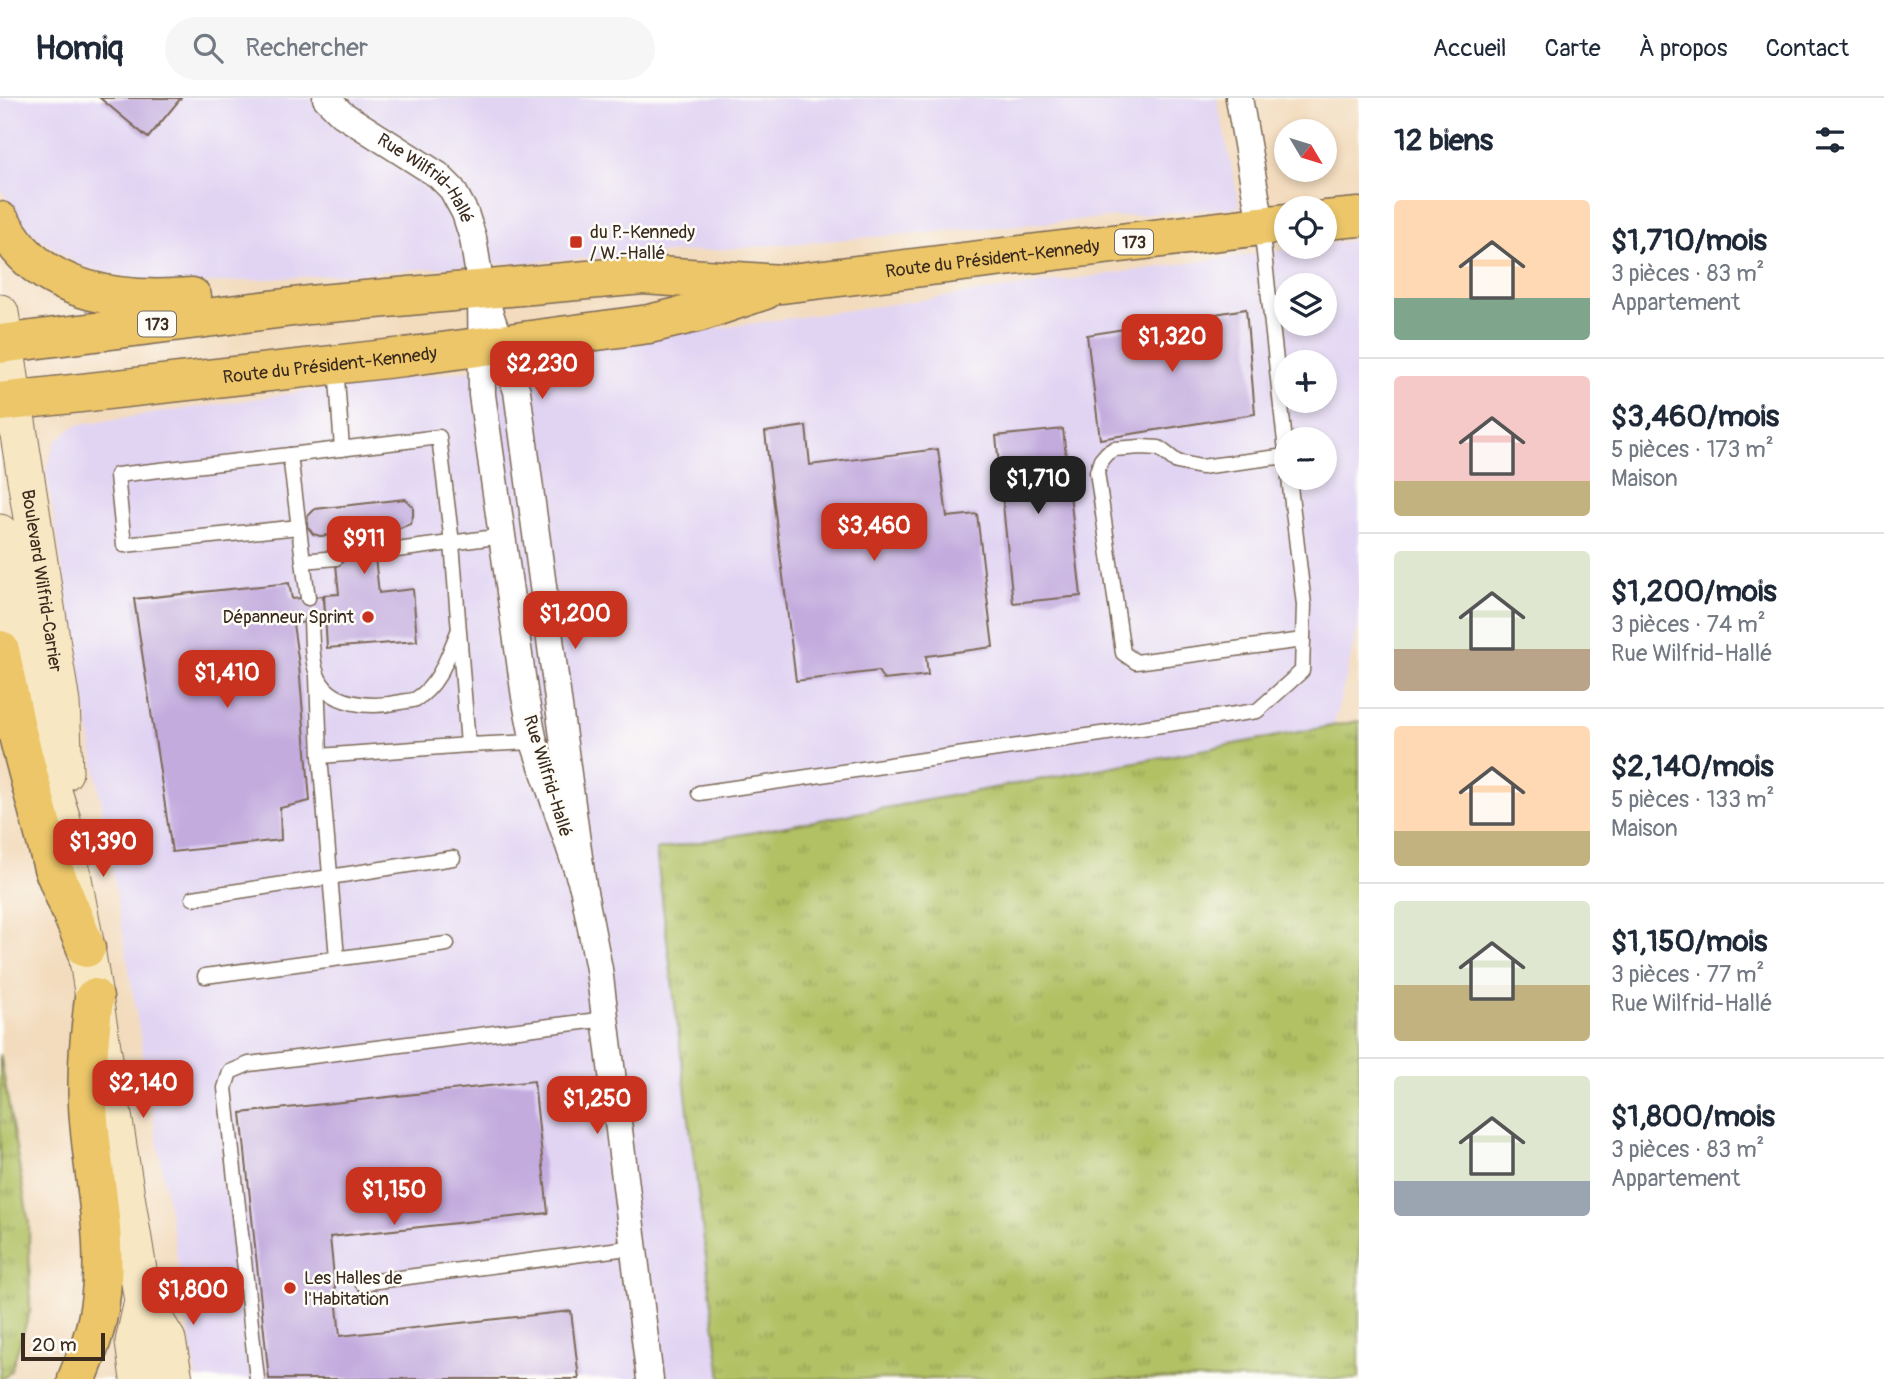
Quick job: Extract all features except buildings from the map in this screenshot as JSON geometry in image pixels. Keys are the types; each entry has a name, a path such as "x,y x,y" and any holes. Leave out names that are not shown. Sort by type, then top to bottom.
{"main road":[{"path":"1337,219 1359,217"},
{"path":"0,221 20,249 43,269 96,292 124,298 164,300 258,296 309,304"},
{"name":"Route du Président-Kennedy","path":"2,333 643,275 782,284 1273,224"},
{"name":"Route du Président-Kennedy","path":"7,401 336,364 649,324 700,312 782,284"},
{"path":"0,650 53,868 86,948"},
{"path":"77,1379 93,1340 101,1301 103,1246 88,1106 87,1056 94,998"}],"street":[{"name":"Rue Wilfrid-Hallé","path":"326,98 342,114 439,175 460,200 472,239 490,345 482,395 524,697 534,742 583,887"},
{"path":"1239,98 1273,224"},
{"name":"Boulevard Wilfrid-Carrier","path":"2,333 7,401 61,703 64,762 62,820"},
{"name":"Rue Wilfrid-Hallé","path":"490,345 517,391 583,887 606,1019 650,1379"},
{"name":"Boulevard Wilfrid-Carrier","path":"0,533 42,757 62,820 86,948 142,1301 134,1342 139,1379"},
{"name":"Boulevard Wilfrid-Carrier","path":"142,1301 167,1340 174,1379"}],"lane":[{"path":"1273,224 1285,427"},
{"path":"336,364 342,449"},
{"path":"299,527 124,545 117,475 439,437 452,543 468,745"},
{"path":"1274,455 1201,467 1177,462 1159,448 1142,447 1114,449 1101,460 1097,472 1123,653 1136,662 1303,640"},
{"path":"290,455 308,598"},
{"path":"699,793 1257,712 1302,671 1304,605 1290,490"},
{"path":"374,553 503,536"},
{"path":"303,561 336,558"},
{"path":"310,621 337,958"},
{"path":"316,674 324,688 338,697 363,705 388,705 416,699 438,678 459,631"},
{"path":"320,756 534,742"},
{"path":"192,898 453,858"},
{"path":"205,975 447,944"},
{"path":"257,1379 225,1088 230,1072 249,1064 606,1019"},
{"path":"362,1283 635,1247"}],"shaded area":[{"path":"0,98 1217,98 1240,207 714,250 162,286 79,265 25,228 0,188"},
{"path":"1359,239 1359,624 1334,725 656,850 721,1379 197,1379 46,470 55,442 76,425 320,389 503,366 661,336 1274,251 1274,259 1337,259 1337,242"}],"green space":[{"path":"1359,721 1359,1379 721,1379 656,850"},
{"path":"0,1054 29,1224 30,1311 11,1371 3,1379 0,1379"}],"place":[{"name":"du P.-Kennedy / W.-Hallé","path":"576,242"},
{"name":"Dépanneur Sprint","path":"368,617"},
{"name":"Les Halles de l'Habitation","path":"290,1288"}]}
